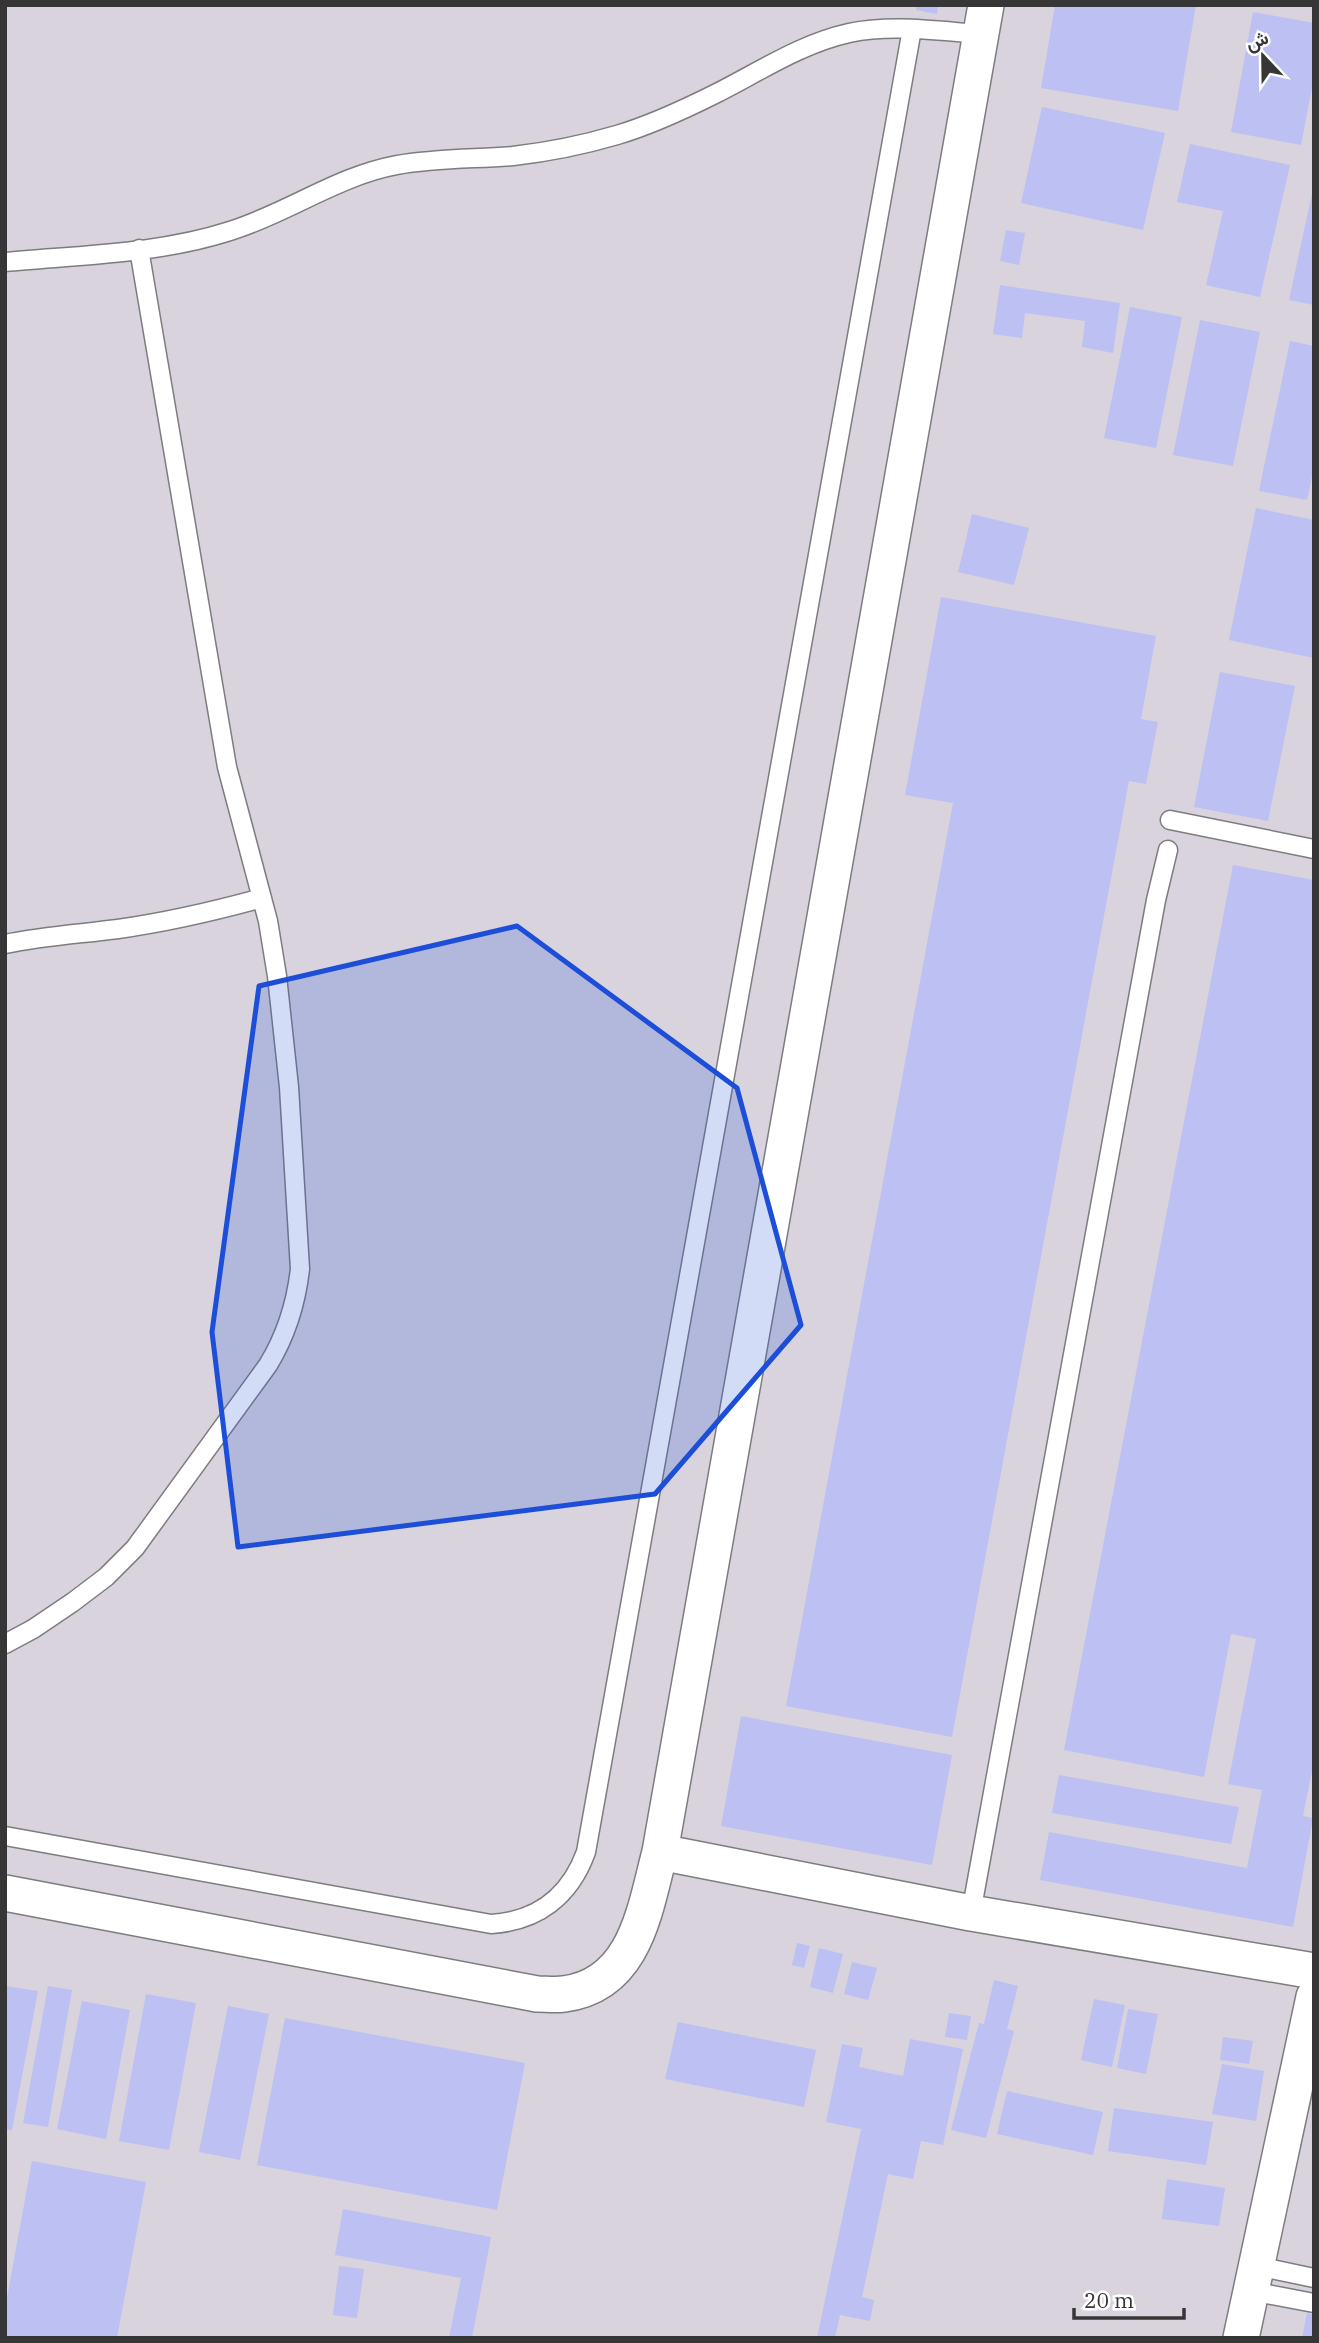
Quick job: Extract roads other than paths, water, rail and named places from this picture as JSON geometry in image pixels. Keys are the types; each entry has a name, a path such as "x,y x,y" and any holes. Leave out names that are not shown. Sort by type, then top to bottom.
{"street":[{"path":"5,1893 537,1994 565,1994 592,1985 615,1969 633,1946 660,1852 983,20"},
{"path":"660,1852 971,1913 1314,1971"},
{"path":"1241,2338 1314,1997"}],"lane":[{"path":"5,262 139,249 199,240 231,231 281,211 342,181 397,165 569,148 619,134 668,116 788,54 818,42 872,30 912,29 983,20"},
{"path":"5,1836 491,1924 527,1918 543,1909 570,1885 579,1869 586,1852 912,29"},
{"path":"5,1644 73,1602 106,1577 135,1548 281,1344 299,1282 289,1087 277,976 262,898 227,767 139,249"},
{"path":"1170,820 1314,849"},
{"path":"971,1913 1151,928 1168,850"},
{"path":"5,944 166,921 262,898"},
{"path":"1254,2278 1314,2278"},
{"path":"1254,2278 1314,2303"}]}
